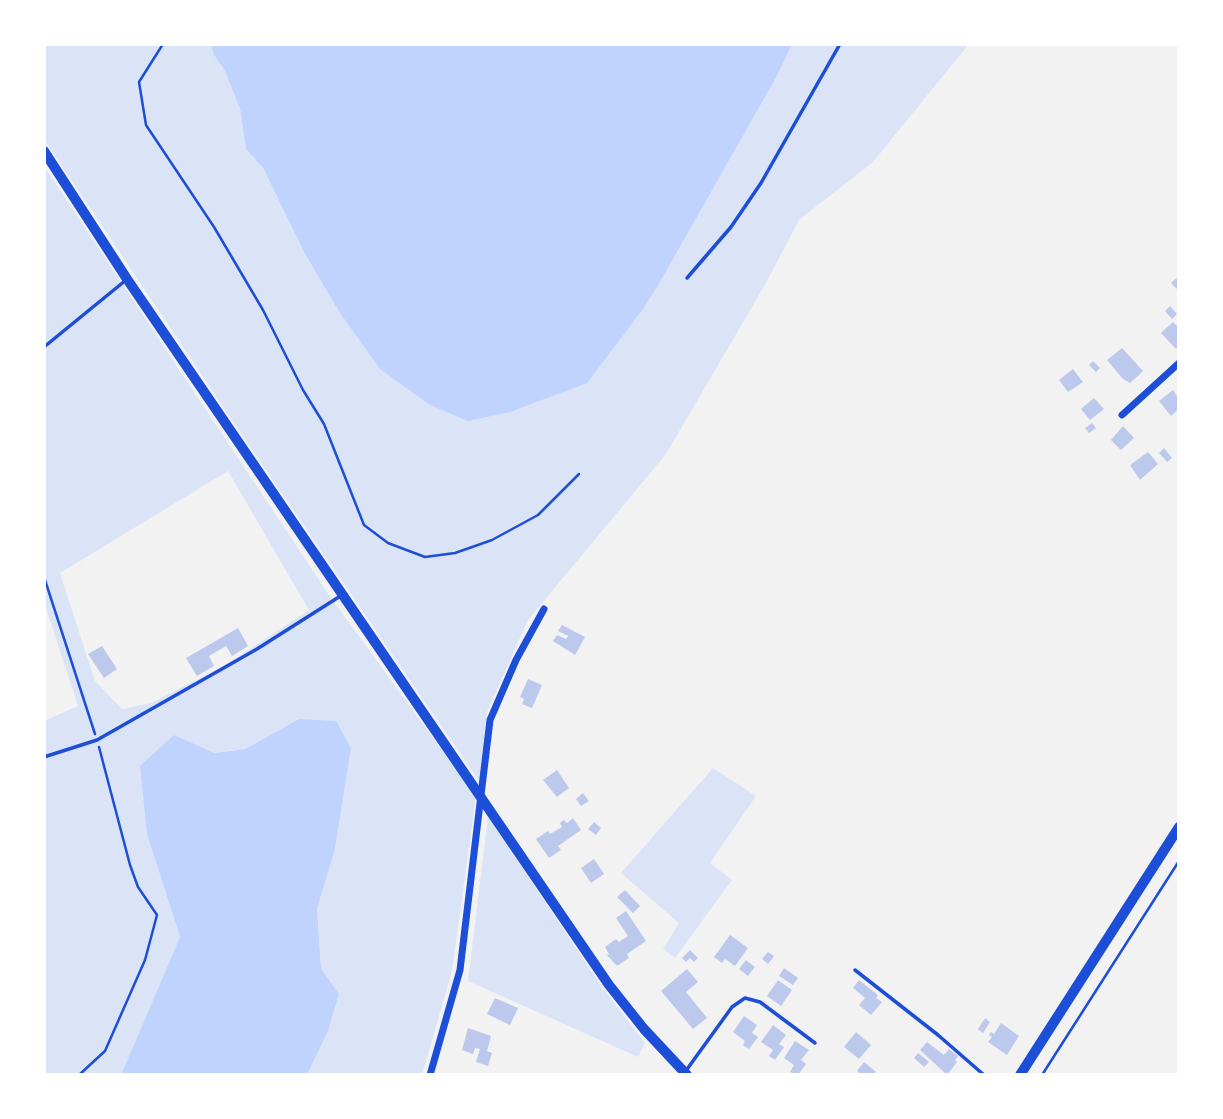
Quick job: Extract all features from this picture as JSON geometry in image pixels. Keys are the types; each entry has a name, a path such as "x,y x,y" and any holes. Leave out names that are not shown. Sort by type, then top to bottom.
{"main road":[{"path":"44,151 127,279 610,985 644,1029 686,1074"},
{"path":"1020,1075 1179,827"}],"street":[{"path":"1122,415 1179,363"},
{"path":"430,1075 460,970 490,720 516,660 544,609"}],"lane":[{"path":"687,278 731,227 761,183 840,44"},
{"path":"44,346 127,279"},
{"path":"44,757 97,740 257,649 342,595"},
{"path":"855,970 984,1075"},
{"path":"686,1074 732,1007 745,998 760,1002 815,1043"}],"path":[{"path":"163,44 139,82 146,125 214,227 263,310 303,390 324,424 364,525 388,543 425,557 455,553 492,540 538,515 579,474"},
{"path":"44,578 97,740 130,865 138,887 157,915 145,960 104,1051 79,1075"},
{"path":"1042,1075 1179,861"}],"shaded area":[{"path":"44,44 214,44 211,45 214,55 225,71 240,109 246,149 263,168 304,252 338,310 660,282 777,76 792,44 969,44 873,162 799,220 766,283 666,454 528,620 487,712 479,781 244,438 44,139"},
{"path":"44,166 331,598 476,797 452,971 422,1075 307,1075 328,1031 339,994 321,968 317,909 335,849 351,748 299,719 245,749 215,753 174,735 147,834 180,937 121,1075 44,1075 44,721 78,706 44,602","holes":["228,471 309,610 224,666 151,703 122,709 95,681 60,573"]},
{"path":"713,768 756,796 710,863 732,880 675,958 663,949 679,923 621,873"},
{"path":"488,817 602,987 645,1043 638,1057 468,981"}],"water":[{"path":"792,44 777,76 660,282 587,383 510,412 468,421 430,405 380,369 338,310 304,252 263,168 246,149 240,109 225,71 214,55 211,45"},
{"path":"299,719 336,721 351,748 335,849 317,909 321,968 339,994 328,1031 307,1075 121,1075 180,937 147,834 140,766 174,735 215,753 245,749"}],"building":[{"path":"1179,276 1179,287 1177,289 1171,283"},
{"path":"1170,306 1177,314 1172,319 1165,311"},
{"path":"1173,322 1179,328 1179,346 1176,349 1161,333"},
{"path":"1122,348 1143,371 1130,383 1123,379 1107,360"},
{"path":"1093,361 1100,368 1096,372 1089,365"},
{"path":"1073,369 1083,382 1068,392 1059,380"},
{"path":"1173,390 1179,399 1179,409 1171,416 1159,401"},
{"path":"1094,398 1104,409 1090,420 1081,409"},
{"path":"1092,423 1096,428 1089,433 1085,428"},
{"path":"1123,426 1134,438 1121,450 1111,440"},
{"path":"1164,448 1172,458 1167,462 1159,453"},
{"path":"1148,452 1158,464 1140,480 1130,465"},
{"path":"562,625 585,637 575,655 553,641 557,635 566,639 568,636 558,631"},
{"path":"238,628 248,646 232,656 226,646 209,656 214,666 197,676 186,658"},
{"path":"102,646 117,669 104,678 88,654"},
{"path":"528,679 542,685 532,708 522,704 524,699 520,697"},
{"path":"557,770 569,788 557,797 543,780"},
{"path":"583,793 589,801 581,806 576,799"},
{"path":"573,818 581,830 558,846 561,850 549,858 536,839 548,831 550,834 562,827 560,823 564,820 567,823"},
{"path":"594,822 601,828 596,835 588,829"},
{"path":"594,859 604,874 591,883 581,868"},
{"path":"625,890 640,906 633,913 617,897"},
{"path":"626,911 646,941 627,954 629,958 617,966 607,955 609,954 605,947 616,939 619,942 628,936 616,918"},
{"path":"730,935 748,948 735,966 725,959 722,963 714,957"},
{"path":"690,950 698,958 694,962 690,958 686,962 682,958"},
{"path":"768,952 774,956 768,964 762,959"},
{"path":"746,960 755,967 748,976 739,969"},
{"path":"784,968 798,978 793,985 779,976"},
{"path":"687,969 698,982 686,992 707,1018 693,1029 661,991"},
{"path":"778,980 792,990 781,1006 767,996"},
{"path":"859,980 878,995 876,998 882,1002 871,1015 859,1005 865,998 853,988"},
{"path":"495,998 518,1008 510,1025 487,1014"},
{"path":"744,1016 757,1025 752,1033 758,1037 749,1049 743,1045 745,1041 733,1032"},
{"path":"985,1018 990,1022 983,1033 978,1029"},
{"path":"1001,1023 1019,1036 1007,1055 988,1042 992,1037 989,1035 991,1032 994,1034"},
{"path":"773,1025 786,1035 779,1044 784,1047 775,1060 769,1056 773,1050 761,1042"},
{"path":"468,1028 491,1036 487,1051 492,1053 488,1066 476,1062 480,1049 475,1048 473,1054 462,1050"},
{"path":"856,1032 871,1045 859,1059 844,1047"},
{"path":"795,1041 809,1050 801,1060 806,1064 798,1075 790,1072 794,1065 784,1058"},
{"path":"927,1042 944,1055 949,1049 958,1056 955,1060 957,1062 947,1075 920,1050"},
{"path":"918,1053 929,1062 924,1067 914,1058"},
{"path":"864,1062 876,1072 873,1075 862,1075 857,1071"}]}
